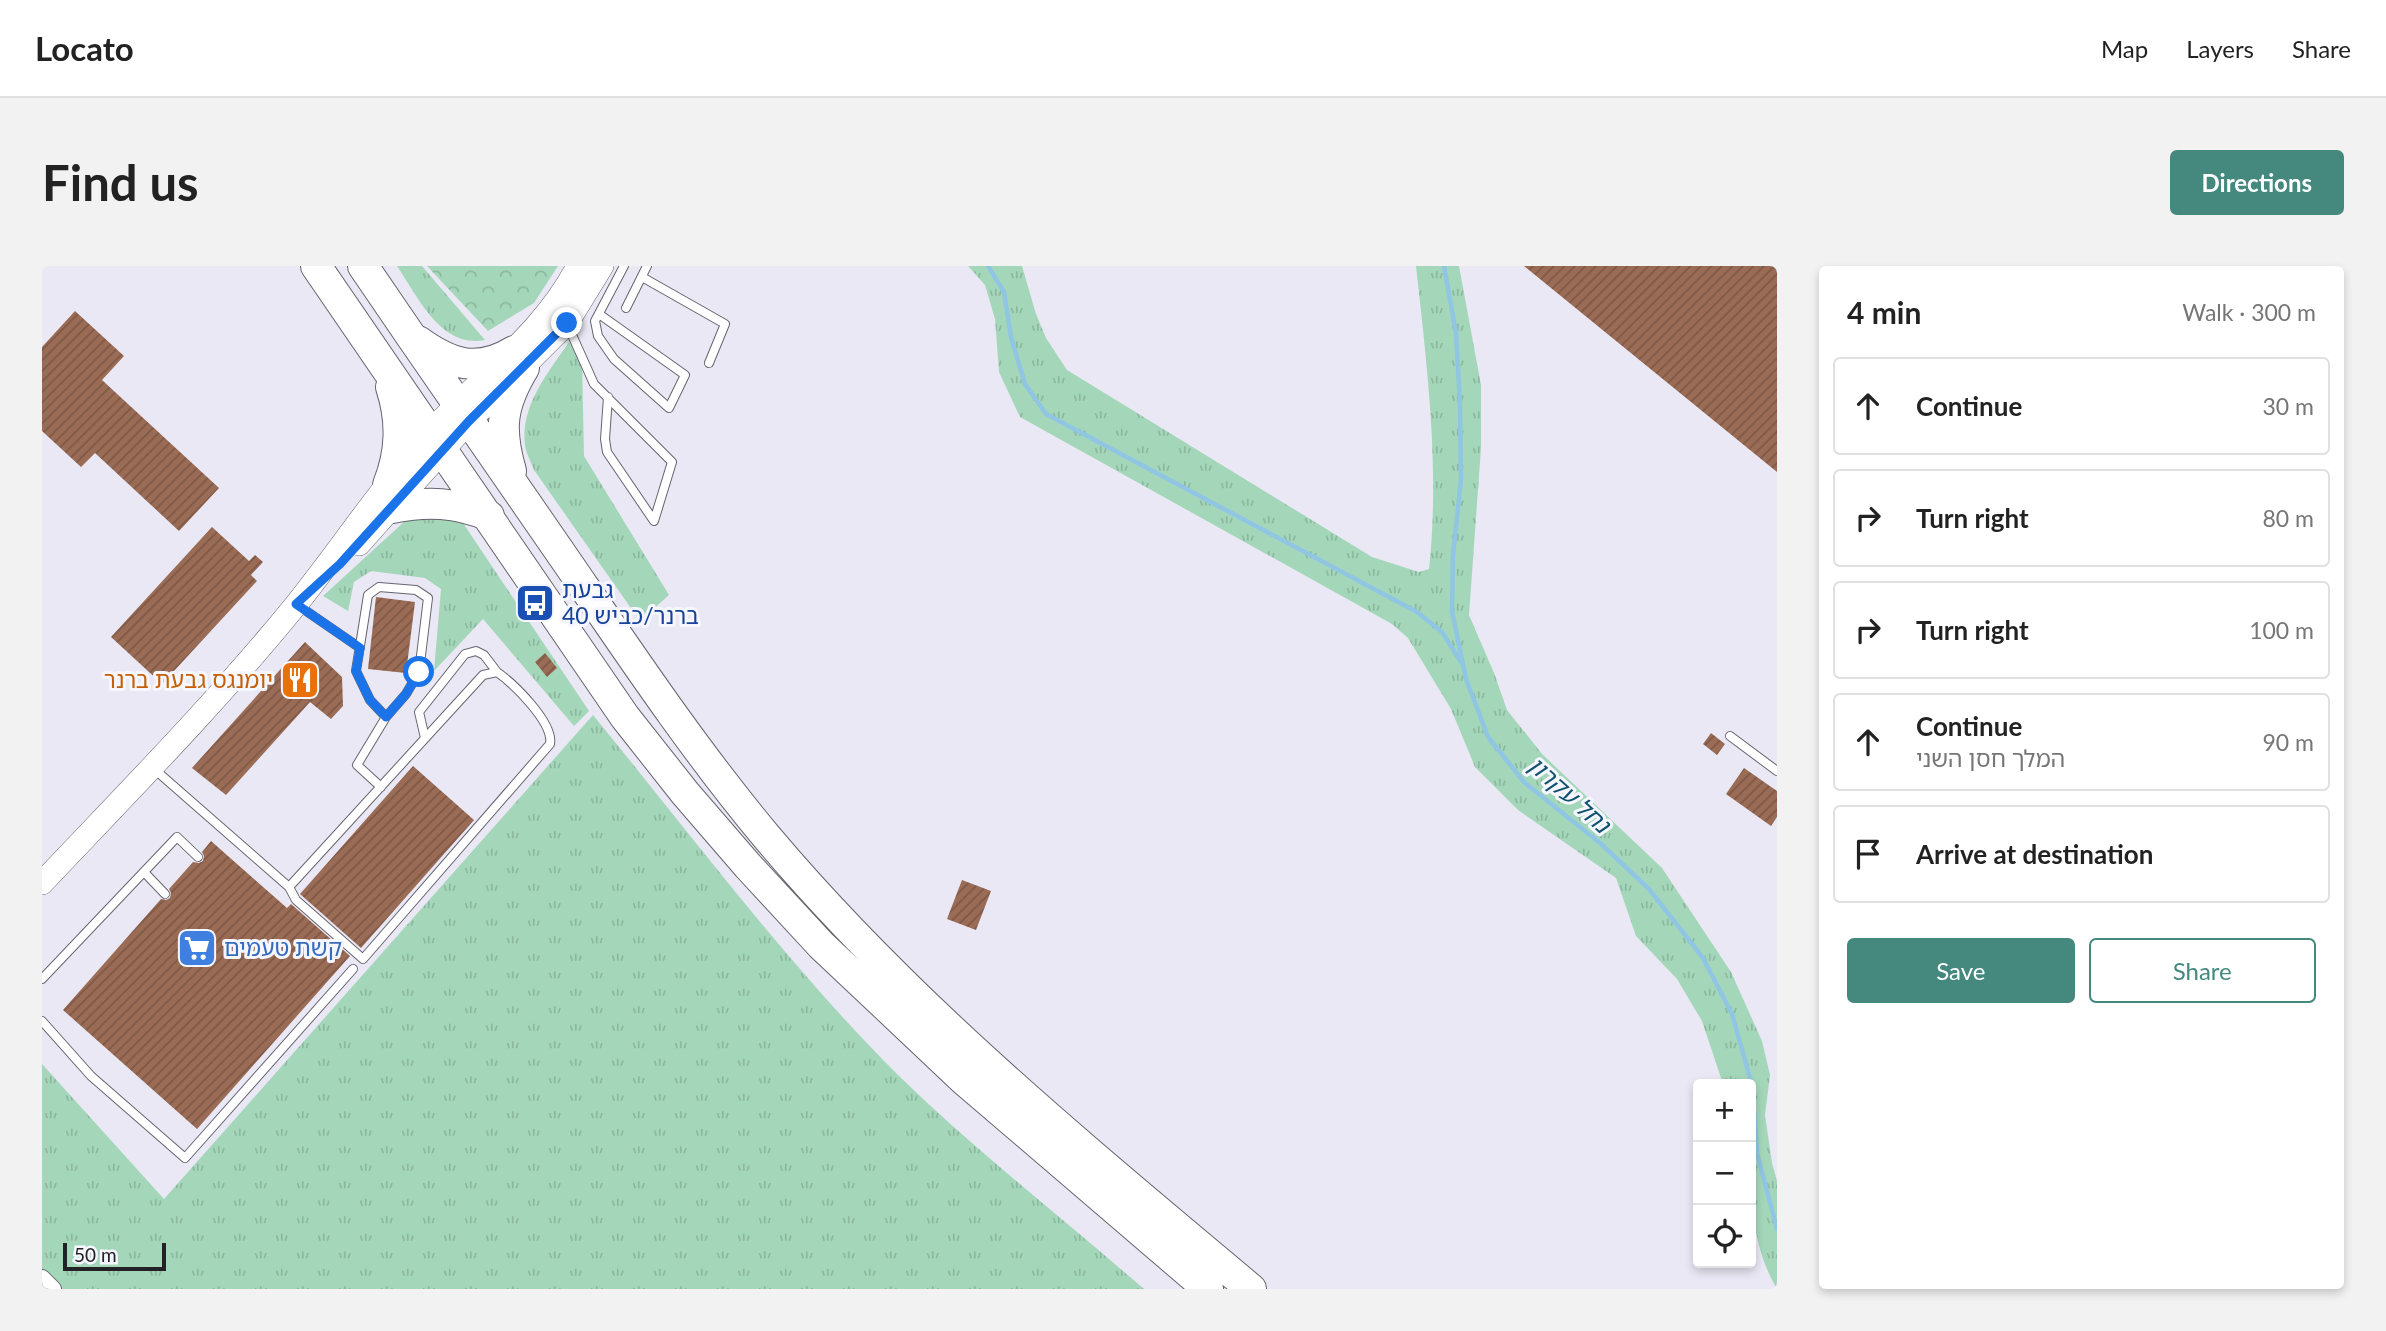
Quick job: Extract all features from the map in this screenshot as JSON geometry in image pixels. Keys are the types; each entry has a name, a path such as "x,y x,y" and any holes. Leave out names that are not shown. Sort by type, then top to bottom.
{"highway":[{"path":"316,266 625,717 682,790 748,866 821,945 954,1071 1208,1289"},
{"path":"363,266 699,749 765,835 836,915 998,1074 1251,1289"},
{"path":"409,334 430,349 468,364 481,365 519,359 502,429 512,475 520,494"},
{"path":"378,358 393,394 398,417 400,447 390,496 439,502 489,516"}],"street":[{"path":"519,359 559,301 578,266"},
{"path":"42,883 153,768 436,441 519,359 567,323 602,266"},
{"path":"42,873 80,842"},
{"path":"42,1278 53,1289"}],"lane":[{"path":"599,314 685,375 669,408 614,359 598,336 595,321 624,266"},
{"path":"626,308 647,266"},
{"path":"642,277 725,324 709,363"},
{"path":"567,323 590,376 672,462 654,521 607,452 605,439 608,397"},
{"path":"381,786 357,765 386,717 406,694 419,672 428,598 416,590 379,587 368,595 356,671 370,700 386,717"},
{"path":"296,604 360,648"},
{"path":"153,768 289,887 296,900 363,958 550,744 551,735 545,723 509,680 497,672 484,655 476,651 465,654 419,712 425,738"},
{"path":"289,887 483,675 497,672"},
{"path":"1730,736 1777,771"},
{"path":"42,979 177,837 198,857"},
{"path":"144,872 165,894"},
{"path":"42,1021 91,1076 185,1158 353,969"}],"green space":[{"path":"397,266 422,266 485,340 469,341 443,329 422,305"},
{"path":"427,266 558,266 534,303 488,331"},
{"path":"968,266 1022,266 1046,338 1067,370 1372,557 1419,572 1429,569 1433,455 1416,266 1459,266 1481,385 1481,448 1469,615 1507,710 1542,754 1662,868 1731,972 1762,1041 1770,1075 1765,1115 1777,1181 1777,1289 1766,1266 1756,1232 1756,1079 1721,1079 1702,1021 1677,979 1636,936 1616,878 1518,810 1475,767 1451,709 1408,638 1392,624 1020,417 999,372 995,319 985,285"},
{"path":"569,342 582,361 584,456 669,595 640,621 534,470 526,448 525,430 531,403"},
{"path":"425,511 463,523 589,711 574,726 483,619 434,671 441,589 425,578 371,571 354,582 348,611 323,596 405,521"},
{"path":"593,715 778,944 856,1032 957,1130 1144,1289 54,1289 42,1277 42,1064 164,1199"}],"building":[{"path":"1524,266 1777,266 1777,472"},
{"path":"75,311 124,356 102,380 219,488 179,531 95,453 81,467 42,431 42,347"},
{"path":"212,527 249,561 255,555 263,562 251,575 257,581 162,684 111,637"},
{"path":"376,597 415,602 406,673 368,669"},
{"path":"305,642 342,677 343,706 331,719 310,702 226,795 192,768"},
{"path":"545,653 557,668 547,677 535,662"},
{"path":"1711,733 1725,744 1717,755 1703,744"},
{"path":"413,766 474,820 361,948 300,894"},
{"path":"1744,768 1777,791 1777,817 1771,826 1726,794"},
{"path":"211,841 287,908 291,904 350,956 197,1129 63,1010 161,899 170,898 169,889 193,862 203,861 202,852"},
{"path":"962,880 991,891 976,930 947,919"}],"waterway":[{"path":"988,266 1004,292 1011,337 1025,384 1046,414 1417,612 1442,632 1461,662"},
{"name":"נחל עקרון","path":"1444,266 1456,333 1460,405 1461,480 1453,555 1452,611 1466,679 1488,737 1524,782 1600,843 1649,889 1703,958 1732,1014 1752,1085 1757,1153 1777,1229"}],"place":[{"name":"גבעת ברנר/כביש 40","path":"535,603"},
{"name":"יומנגס גבעת ברנר","path":"300,680"},
{"name":"קשת טעמים","path":"197,948"}],"route":[{"path":"419,672 406,694 386,717 370,700 356,671 360,648 296,604 340,564 442,449 567,323"}]}
